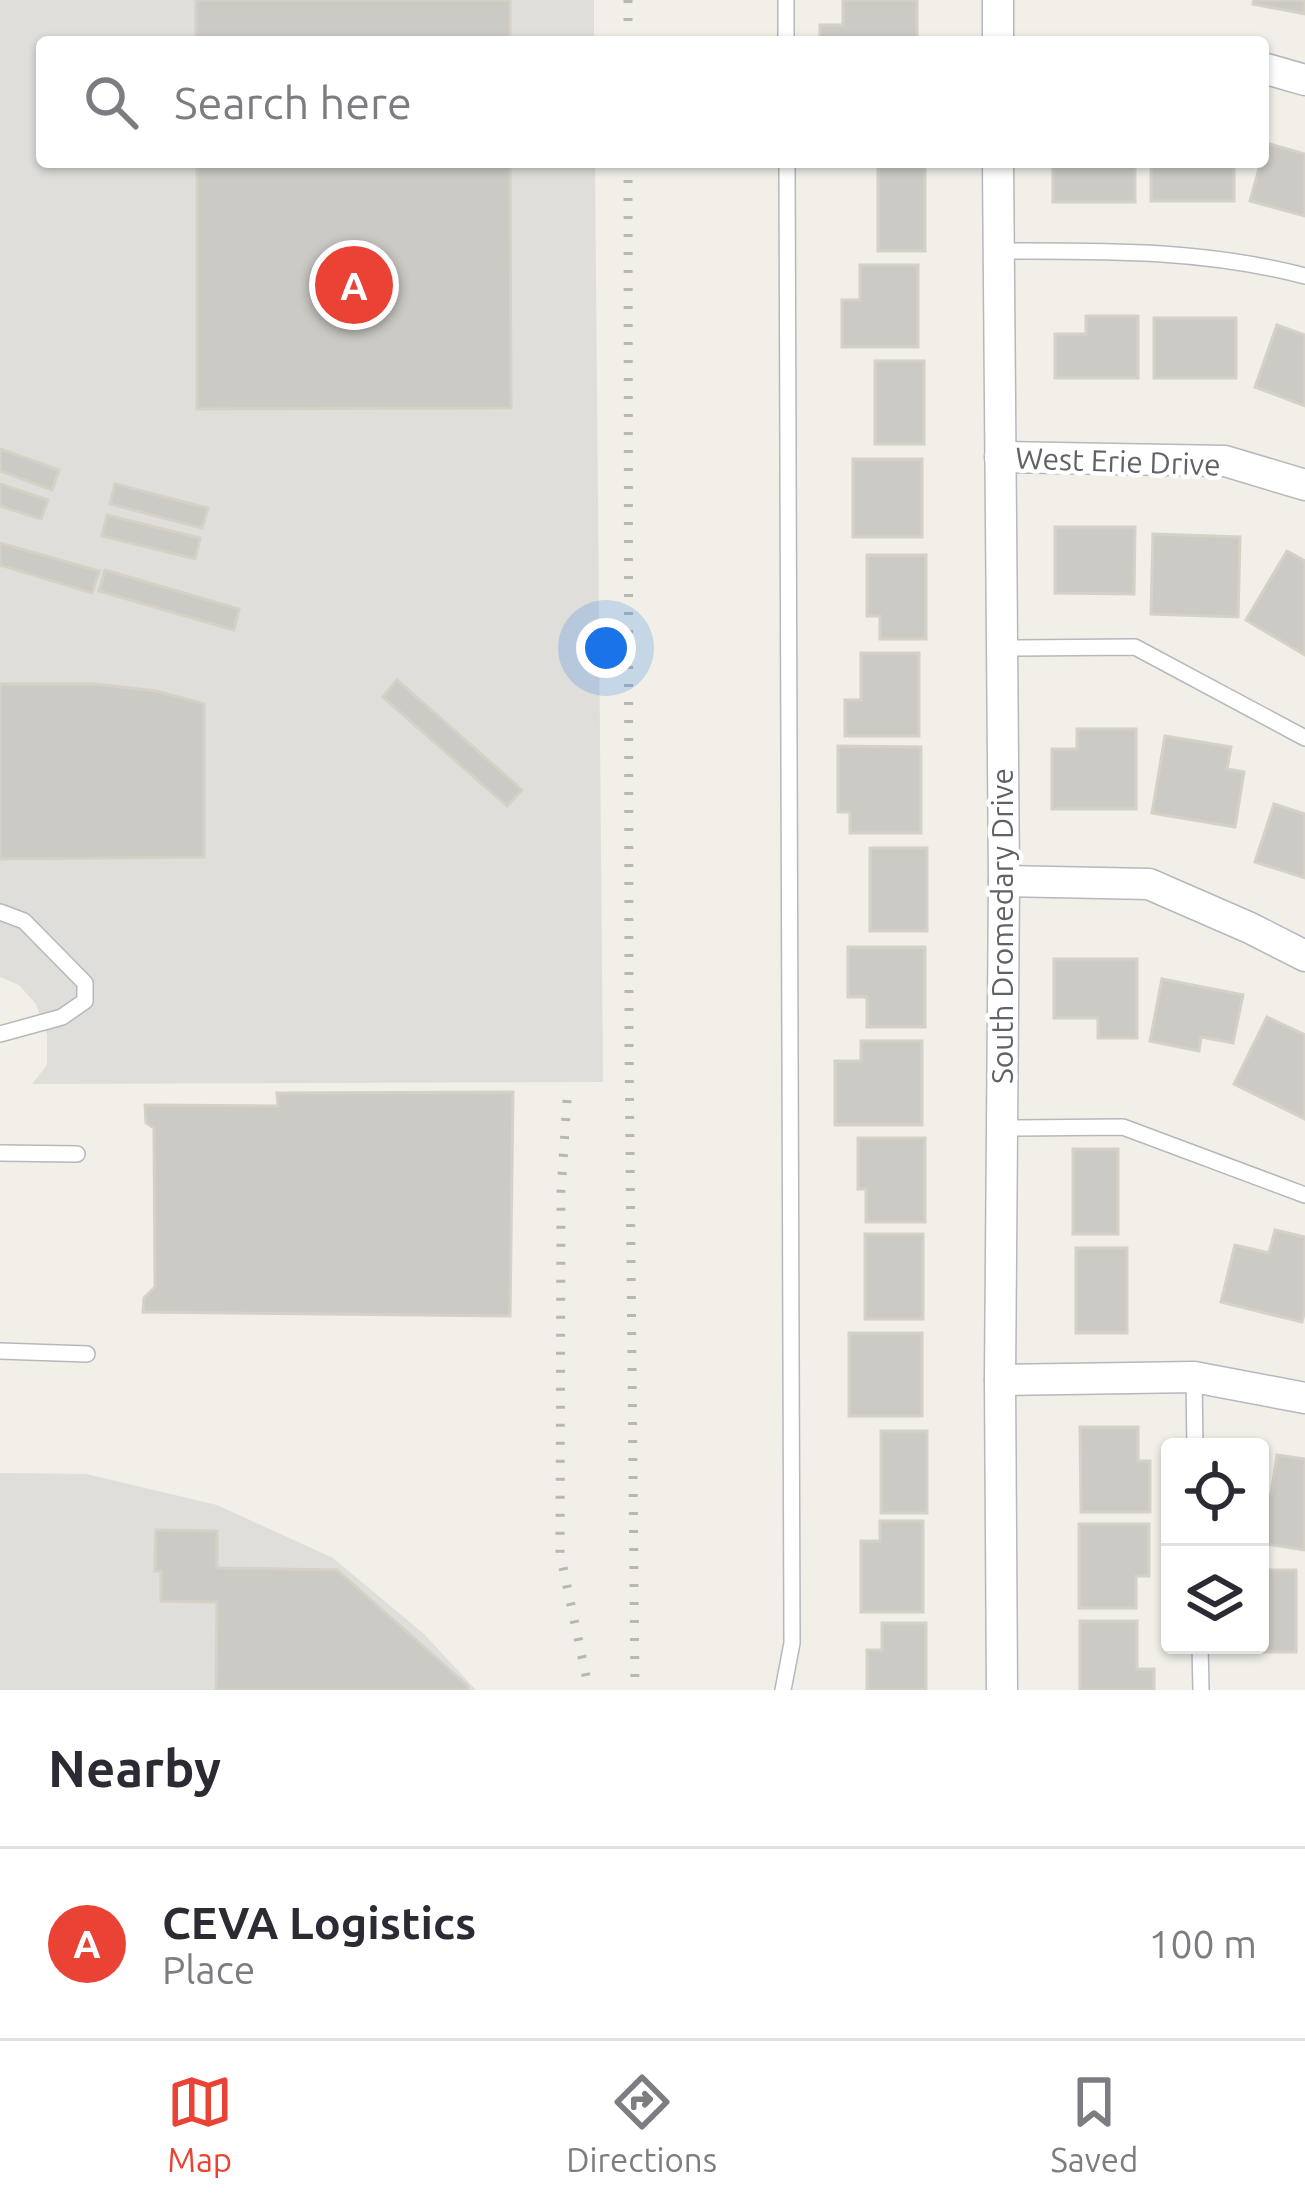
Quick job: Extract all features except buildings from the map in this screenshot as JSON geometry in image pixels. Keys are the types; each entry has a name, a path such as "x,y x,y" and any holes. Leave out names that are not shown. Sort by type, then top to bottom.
{"street":[{"path":"998,0 998,36"},
{"path":"1269,70 1305,80"},
{"name":"South Dromedary Drive","path":"998,168 1004,880 1002,1690"},
{"name":"West Erie Drive","path":"1000,458 1225,461 1305,485"},
{"path":"1004,880 1149,884 1305,956"},
{"path":"1000,1379 1194,1377 1305,1398"}],"lane":[{"path":"786,0 786,36"},
{"path":"783,1690 792,1643 787,168"},
{"path":"998,251 1151,251 1255,263 1305,276"},
{"path":"1001,648 1135,646 1305,739"},
{"path":"0,912 24,922 85,982 86,1001 62,1017 0,1034"},
{"path":"1001,1128 1124,1127 1305,1195"},
{"path":"0,1153 76,1154"},
{"path":"0,1351 87,1354"},
{"path":"1194,1377 1195,1438"},
{"path":"1200,1654 1202,1690"}],"shaded area":[{"path":"0,0 594,0 594,36 36,36 36,168 595,168 603,1082 32,1084 47,1065 47,1034 36,1004 19,985 0,977"},
{"path":"0,1473 86,1474 217,1505 333,1558 424,1634 476,1690 0,1690"}],"railway":[{"path":"628,0 628,36"},
{"path":"628,168 635,1690"},
{"path":"567,1100 561,1191 560,1553 589,1690"}],"place":[{"name":"CEVA Logistics","path":"354,285"}]}
